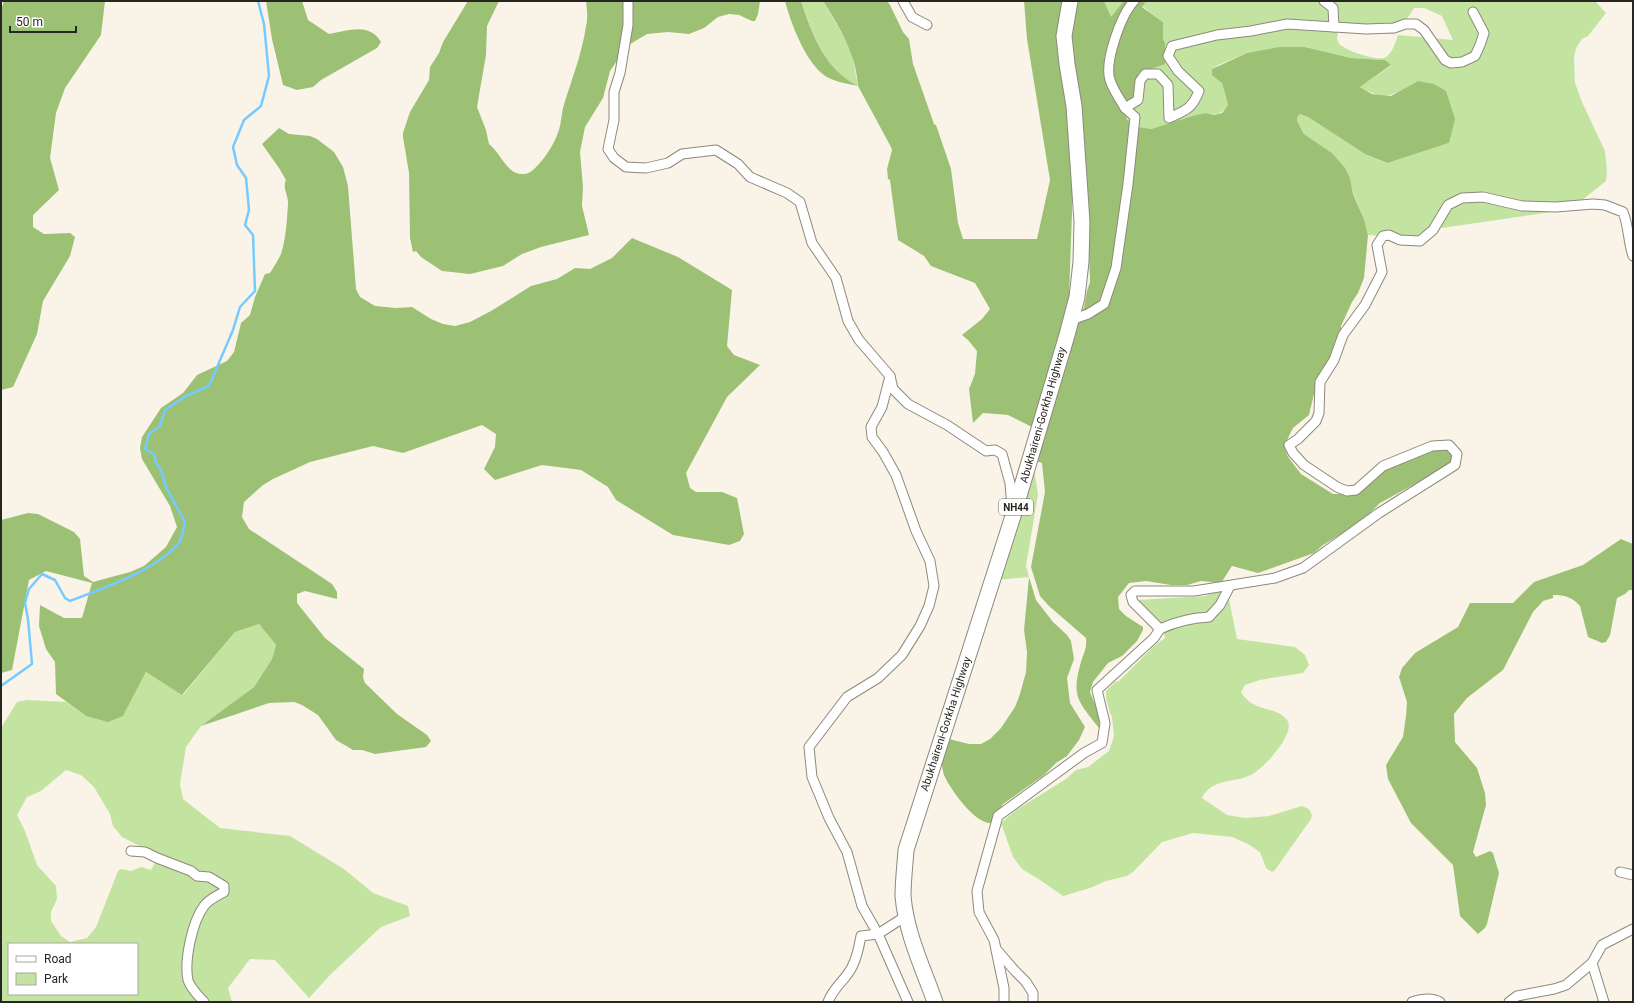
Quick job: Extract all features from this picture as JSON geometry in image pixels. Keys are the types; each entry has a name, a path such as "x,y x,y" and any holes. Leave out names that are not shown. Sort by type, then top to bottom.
{"main road":[{"name":"Abukhaireni-Gorkha Highway","path":"935,1002 915,947 906,916 903,895 906,850 1013,516 1077,297 1081,262 1082,222 1074,106 1064,36 1070,1"}],"street":[{"path":"628,1 628,26 620,73 614,92 615,108 608,149 614,158 626,167 646,168 668,163 682,154 716,150 738,164 750,177 787,193 800,202 812,243 836,278 848,321 860,340 890,376 893,390 908,404 947,425 986,451 995,450 1002,454 1010,483 1013,516"},
{"path":"903,1 912,17 927,25"},
{"path":"1071,320 1088,314 1104,304 1116,268 1128,184 1135,117 1125,108 1110,79 1110,53 1127,9 1134,1"},
{"path":"1324,1 1333,8 1334,27"},
{"path":"1125,108 1138,100 1140,81 1145,74 1158,74 1168,85 1169,118 1183,112 1194,103 1199,90 1178,71 1168,56 1172,46 1217,35 1251,31 1287,24 1334,27 1394,28 1405,24 1416,24 1424,30 1445,60 1451,63 1462,62 1475,56 1484,32 1473,12"},
{"path":"1160,628 1133,602 1131,595 1135,591 1194,592 1275,578 1303,568 1379,513 1455,465 1457,454 1449,445 1432,446 1383,466 1356,490 1347,491 1337,487 1304,465 1293,453 1289,445 1298,439 1316,421 1319,413 1320,382 1334,360 1343,335 1366,305 1382,272 1377,245 1383,236 1389,235 1400,240 1420,241 1433,230 1448,205 1462,198 1483,197 1522,206 1556,207 1593,204 1605,205 1623,212 1627,222 1630,246 1633,256"},
{"path":"890,376 882,407 871,427 872,437 896,474 913,524 930,561 934,586 929,606 920,626 902,655 878,678 848,698 809,747 812,777 829,818 847,852 862,906 878,934 908,1002"},
{"path":"1004,1002 1004,988 994,940 979,912 977,891 998,816 1084,752 1102,742 1105,723 1097,690 1154,638 1160,628 1177,621 1209,617 1220,606 1230,586"},
{"path":"131,851 146,852 157,858 191,870 198,876 209,877 224,886 224,892 210,899 203,906 190,942 188,981 204,1002"},
{"path":"1620,872 1633,875"},
{"path":"828,1002 832,991 852,968 858,952 861,936 878,934 906,916"},
{"path":"1509,1002 1517,996 1554,989 1566,984 1592,963 1602,945 1633,929"},
{"path":"996,949 1026,982 1032,993 1033,1002"},
{"path":"1592,963 1604,1002"},
{"path":"1412,1002 1424,999 1437,1000 1440,1002"}],"green space":[{"path":"4,1 105,1 101,35 65,88 56,113 50,158 59,190 33,215 33,227 44,234 70,233 75,237 70,256 43,301 37,334 13,387 1,390 1,10"},
{"path":"266,1 302,1 308,20 329,34 358,29 370,32 381,42 377,48 321,80 313,87 297,90 283,85 272,39"},
{"path":"468,1 499,1 487,26 486,55 477,107 486,130 489,144 509,168 519,174 525,174 534,169 544,158 558,132 563,108 584,36 587,20 586,1 760,1 758,14 755,21 739,15 729,14 718,17 704,28 689,34 668,32 647,34 627,46 610,71 603,98 585,127 580,152 583,187 582,206 589,235 541,247 522,254 503,266 470,274 442,271 421,257 416,251 413,252 410,238 409,173 403,137 410,112 429,80 430,67 439,53 443,42"},
{"path":"785,1 801,1 815,38 828,61 837,71 858,86 831,79 815,66 796,33"},
{"path":"801,1 823,1 848,44 852,55 858,86 837,71 829,61 816,39"},
{"path":"823,1 887,1 890,5 903,32 909,39 913,64 951,169 958,223 963,239 1037,239 1050,180 1027,39 1024,1 1065,1 1065,87 1072,175 1069,297 1065,320 1032,427 1008,415 983,413 973,423 969,389 975,374 977,351 962,335 982,319 990,309 975,283 931,266 924,256 898,240 890,180 888,179 887,169 892,150 858,86 857,74 851,52 841,31"},
{"path":"1074,1 1104,1 1111,17 1123,2 1146,1 1142,7 1163,22 1165,64 1138,73 1135,102 1126,119 1139,127 1151,129 1196,115 1206,113 1214,115 1222,113 1228,105 1222,83 1212,75 1212,69 1247,53 1280,47 1304,47 1351,58 1385,60 1391,65 1360,87 1372,94 1391,96 1418,81 1434,84 1446,91 1455,119 1449,143 1387,163 1365,154 1308,117 1300,114 1297,117 1297,121 1304,134 1332,153 1345,168 1350,178 1353,194 1364,219 1368,235 1364,278 1341,326 1341,332 1336,339 1329,359 1317,381 1309,415 1293,428 1284,446 1288,457 1301,474 1333,494 1357,493 1386,467 1441,448 1448,448 1455,455 1453,463 1380,503 1361,522 1323,545 1314,553 1258,573 1232,566 1221,583 1201,581 1187,585 1171,585 1146,581 1129,583 1118,597 1119,609 1126,616 1143,627 1143,630 1137,641 1122,656 1108,663 1093,682 1090,692 1099,714 1099,728 1078,698 1078,674 1086,648 1086,638 1049,606 1040,596 1031,567 1045,492 1042,463 1033,460 1068,340 1084,307 1090,282 1089,255 1069,54"},
{"path":"1104,1 1124,1 1111,18"},
{"path":"1146,1 1595,1 1606,13 1588,36 1582,39 1576,48 1574,58 1575,83 1582,102 1605,151 1607,171 1606,181 1571,209 1442,228 1435,222 1424,234 1407,238 1368,235 1364,219 1352,190 1350,178 1332,153 1304,134 1297,121 1297,117 1300,114 1308,117 1365,154 1386,163 1449,143 1418,81 1390,95 1377,94 1360,87 1391,66 1385,60 1351,58 1330,54 1263,51 1247,53 1212,69 1222,83 1228,105 1221,112 1216,114 1206,113 1151,129 1139,127 1126,119 1135,102 1138,73 1163,39 1163,22 1142,6","holes":["1414,8 1424,8 1442,16 1453,40 1398,35 1394,47 1390,53 1386,57 1377,58 1350,51 1340,45 1337,39 1338,32 1343,30 1394,34 1405,22"]},
{"path":"279,128 289,134 310,136 317,139 334,152 343,167 348,186 356,289 360,297 375,306 396,308 412,307 431,319 443,324 455,326 470,322 491,311 531,286 557,279 575,268 590,269 612,258 632,238 678,257 732,290 727,346 734,355 760,365 727,397 686,473 690,488 696,492 722,492 737,498 744,534 740,541 729,545 673,535 616,500 608,487 581,470 542,465 495,480 484,469 495,447 496,434 482,425 403,453 373,446 310,462 263,485 244,502 242,517 249,529 332,584 337,592 337,599 305,591 297,594 297,603 325,638 364,669 363,677 365,683 397,714 427,735 431,741 426,747 375,754 362,750 353,750 336,740 318,715 294,702 269,703 201,726 254,687 272,659 276,645 259,624 235,632 182,695 146,672 123,716 108,722 86,716 56,694 55,662 46,649 39,626 40,605 64,618 82,618 92,583 46,571 29,580 12,670 1,673 1,520 28,513 38,514 74,532 80,539 84,576 93,582 130,572 144,566 166,547 177,527 170,506 142,459 140,448 142,437 161,408 183,393 197,375 227,361 234,352 241,323 250,315 255,297 265,274 270,273 281,254 288,210 285,186 286,180 262,144"},
{"path":"1034,469 1038,494 1026,566 1029,577 996,580"},
{"path":"1621,539 1633,544 1633,590 1629,590 1617,598 1610,635 1606,642 1602,643 1588,637 1580,606 1574,600 1561,595 1553,595 1553,598 1543,601 1533,612 1503,670 1467,698 1454,714 1455,742 1477,768 1485,793 1486,805 1473,852 1476,857 1490,851 1493,853 1499,873 1487,924 1478,934 1460,916 1453,865 1411,823 1388,779 1386,765 1403,737 1406,716 1407,702 1399,677 1402,668 1415,653 1458,627 1470,603 1513,603 1534,582 1583,565"},
{"path":"1029,577 1036,600 1053,622 1067,635 1071,641 1074,659 1067,678 1070,703 1085,727 1079,740 1067,756 1056,763 1044,775 1003,804 991,823 985,822 971,812 952,790 943,772 942,752 949,739 969,744 981,744 990,739 1001,728 1015,707 1026,672 1027,652 1024,630"},
{"path":"1232,586 1228,594 1237,639 1295,647 1305,655 1309,665 1303,673 1260,680 1245,685 1241,692 1253,704 1277,712 1287,720 1289,726 1287,733 1283,742 1263,766 1251,775 1211,787 1202,798 1227,815 1245,818 1269,816 1302,806 1309,809 1312,815 1311,819 1275,870 1272,872 1266,868 1260,852 1248,844 1232,837 1193,833 1162,842 1133,872 1127,876 1106,881 1090,888 1063,896 1022,869 1013,857 1001,823 1016,810 1066,779 1076,770 1088,767 1109,751 1114,736 1112,717 1106,698 1106,691 1115,682 1119,681 1154,646 1165,638 1161,622 1138,600 1205,596"},
{"path":"259,624 276,645 272,659 254,687 201,726 186,747 180,784 183,799 220,828 290,836 344,869 373,893 408,906 410,916 381,927 330,975 309,998 275,960 250,959 228,988 232,1002 1,1002 1,728 17,702 27,700 66,702 86,716 123,716 146,672 183,695 235,632","holes":["66,770 81,775 94,787 110,814 113,826 122,837 151,852 156,861 151,870 141,867 131,871 121,869 118,871 96,927 87,938 70,942 61,936 51,921 51,912 57,899 56,886 37,865 25,831 17,815 27,797 41,791"]}],"waterway":[{"path":"1,686 32,664 25,603 29,589 42,574 55,580 65,598 70,601 128,578 143,570 169,553 179,543 181,538 185,522 166,487 162,472 156,462 154,454 145,449 149,434 160,426 165,410 186,396 209,386 233,330 240,307 255,291 253,235 245,225 249,210 246,178 237,165 233,147 244,120 261,106 269,76 264,24 258,1"}]}
